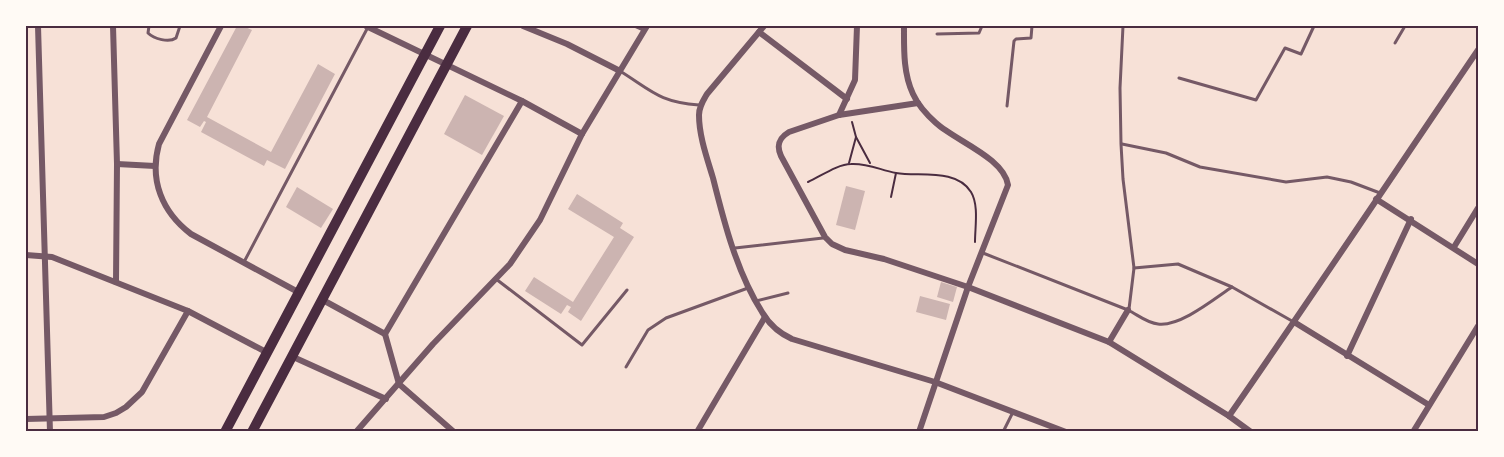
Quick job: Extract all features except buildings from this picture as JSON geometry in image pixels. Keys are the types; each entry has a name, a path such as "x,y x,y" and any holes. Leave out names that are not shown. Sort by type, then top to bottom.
{"main road":[{"path":"225,432 440,26"},
{"path":"252,432 466,26"}],"street":[{"path":"38,26 50,432"},
{"path":"113,26 117,164 116,282"},
{"path":"221,26 163,136 156,155 156,186 173,218 191,234 298,292"},
{"path":"367,26 522,101 582,134"},
{"path":"523,26 567,44 620,71"},
{"path":"764,26 708,94 701,106 699,117 724,219 749,287 765,317 778,332 792,339 935,382 1066,432"},
{"path":"839,115 855,80 857,26"},
{"path":"904,26 908,80 918,103 937,123 1000,168 1007,180 1007,191 968,287 919,432"},
{"path":"356,432 433,344 510,264 540,220 582,134 646,28"},
{"path":"759,32 847,99"},
{"path":"1229,416 1479,50"},
{"path":"384,334 522,101"},
{"path":"918,103 839,115 783,136 778,146 781,156 825,237 832,244 845,250 884,259 968,287 1109,342 1251,432"},
{"path":"117,164 155,166"},
{"path":"1378,196 1479,264"},
{"path":"1454,247 1479,208"},
{"path":"1347,356 1411,219"},
{"path":"26,255 44,255 188,311 266,352"},
{"path":"321,299 384,334 399,384 454,432"},
{"path":"1109,342 1128,310"},
{"path":"26,419 104,417 116,413 134,401 146,385 188,311"},
{"path":"697,432 765,317"},
{"path":"1294,322 1429,405"},
{"path":"1413,432 1479,326"},
{"path":"292,354 386,399"},
{"path":"1236,432 1240,424"}],"lane":[{"path":"149,26 148,33 151,36 168,41 176,38 180,26"},
{"path":"244,263 367,26"},
{"path":"634,26 646,28"},
{"path":"937,34 979,33 982,26"},
{"path":"1007,106 1014,40 1031,38 1032,26"},
{"path":"1123,26 1120,88 1123,179 1134,268 1128,310"},
{"path":"1179,78 1256,100 1284,48 1301,54 1314,26"},
{"path":"1395,43 1404,26"},
{"path":"620,71 661,98 701,106"},
{"path":"1122,144 1166,153 1200,167 1286,182 1327,177 1351,182 1378,196"},
{"path":"734,248 825,237"},
{"path":"981,252 1128,310 1151,323 1161,325 1190,315 1232,287"},
{"path":"1134,268 1178,264 1232,287 1294,322"},
{"path":"496,279 582,345 627,290"},
{"path":"626,367 648,330 666,318 749,287"},
{"path":"756,301 788,293"},
{"path":"1003,432 1014,411"}],"path":[{"path":"849,114 856,137 871,164"},
{"path":"808,182 851,161 856,137"},
{"path":"848,163 871,164 896,173 938,175 956,180 970,190 975,200 975,246"},
{"path":"891,197 896,173"}]}
